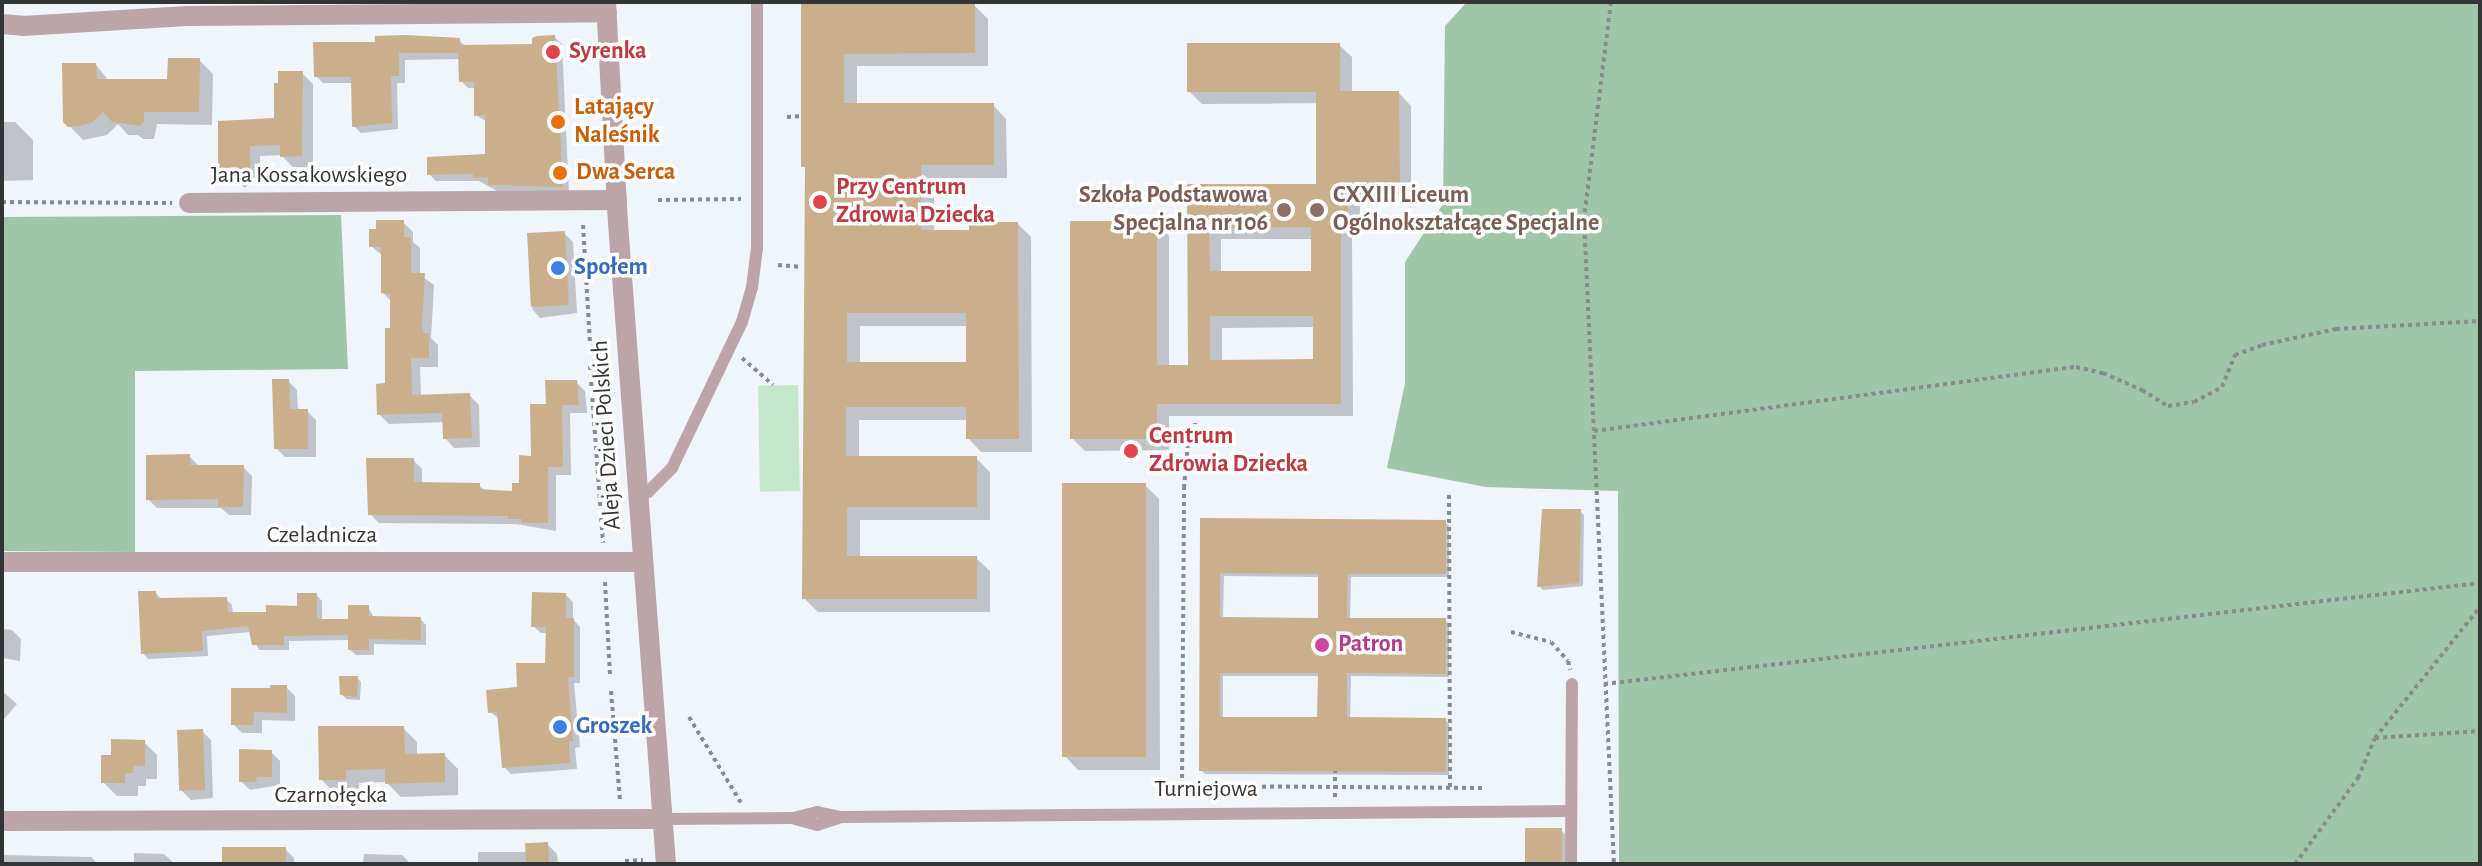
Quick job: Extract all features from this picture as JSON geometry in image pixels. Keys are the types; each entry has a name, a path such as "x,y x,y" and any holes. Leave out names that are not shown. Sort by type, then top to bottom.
{"street":[{"name":"Aleja Dzieci Polskich","path":"606,7 642,562 666,864"},
{"path":"2,24 23,26 187,16 606,7"},
{"name":"Jana Kossakowskiego","path":"189,203 617,200"},
{"name":"Czeladnicza","path":"2,562 642,562"},
{"name":"Czarnołęcka","path":"2,821 661,819"}],"lane":[{"path":"638,496 648,492 672,468 742,322 752,288 757,249 757,2"},
{"path":"1571,864 1572,684"},
{"name":"Turniejowa","path":"661,819 793,818 817,812 841,817 1571,811"}],"path":[{"path":"1611,2 1584,219 1614,864"},
{"path":"568,51 579,51"},
{"path":"787,117 801,116"},
{"path":"658,200 741,199"},
{"name":"Jana Kossakowskiego","path":"2,202 189,203"},
{"path":"583,225 590,344"},
{"path":"778,265 802,267"},
{"path":"1594,431 2076,367 2103,373 2142,390 2168,406 2194,402 2222,387 2235,355 2262,345 2336,329 2480,321"},
{"path":"742,358 773,385"},
{"path":"590,366 603,547"},
{"path":"1176,805 1182,786 1184,488 1188,442 1196,432 1195,423"},
{"path":"1449,495 1450,788"},
{"path":"605,580 610,675"},
{"path":"1604,684 2480,583"},
{"path":"2295,864 2358,778 2375,738 2480,607"},
{"path":"1511,632 1551,642 1568,661 1572,684"},
{"path":"611,691 621,811"},
{"path":"689,717 751,819"},
{"path":"2375,738 2480,731"},
{"path":"1334,811 1335,771"},
{"path":"1182,786 1482,788"},
{"path":"625,861 643,860"}],"green space":[{"path":"1467,2 2480,2 2480,864 1619,864 1618,491 1486,487 1387,468 1405,383 1405,262 1443,204 1445,26"},
{"path":"341,215 348,369 135,371 135,552 2,551 2,217"},
{"path":"798,385 800,491 760,492 758,386"}],"building":[{"path":"801,4 975,4 975,53 844,54 844,103 994,103 994,165 921,165 921,230 969,230 969,222 1018,222 1019,439 966,439 966,407 846,407 846,456 977,456 977,507 847,507 847,556 977,556 977,599 802,599 805,167 801,167","holes":["847,313 966,313 966,362 847,362"]},
{"path":"555,35 563,187 488,185 488,177 473,178 473,174 427,175 427,157 485,154 485,115 474,116 474,82 459,82 458,53 399,53 399,76 391,76 392,123 352,127 351,77 314,77 313,42 375,42 375,36 460,38 460,45 532,44 532,38 537,36"},
{"path":"1187,43 1340,43 1340,91 1399,91 1400,184 1348,184 1348,222 1341,222 1341,404 1157,404 1157,439 1070,439 1070,221 1157,221 1157,365 1188,365 1187,184 1316,184 1316,92 1187,92","holes":["1311,227 1311,271 1210,271 1209,228","1210,316 1313,316 1313,359 1210,360"]},
{"path":"168,58 200,58 199,112 144,112 144,121 140,126 112,122 103,112 93,122 80,126 68,127 63,122 62,63 96,63 97,79 167,79"},
{"path":"278,71 303,71 302,156 280,157 280,145 250,146 250,169 242,169 233,179 218,168 218,121 274,118 274,83 278,83"},
{"path":"376,220 404,220 404,237 411,237 411,273 425,273 422,327 424,333 429,333 429,358 411,358 412,395 470,393 472,438 443,439 442,413 377,415 376,384 385,383 385,328 390,328 390,294 381,293 381,247 369,247 369,229 376,229"},
{"path":"565,231 569,305 531,307 527,233"},
{"path":"272,379 289,379 290,409 308,409 308,449 274,449"},
{"path":"545,380 577,380 579,405 562,405 563,467 548,467 548,523 521,523 522,519 508,519 508,516 368,515 366,458 414,458 414,482 480,483 480,489 512,491 512,483 519,483 519,455 531,456 530,404 546,404"},
{"path":"190,454 190,465 244,465 243,507 218,507 218,499 146,500 146,455"},
{"path":"1062,483 1146,483 1146,757 1062,757"},
{"path":"1542,509 1581,509 1579,583 1537,587"},
{"name":"Patron","path":"1200,518 1446,520 1446,574 1348,574 1347,618 1446,618 1446,674 1347,673 1347,717 1446,718 1446,772 1199,771","holes":["1220,573 1318,574 1318,618 1220,617","1220,673 1318,673 1317,717 1220,717"]},
{"path":"138,591 156,591 156,598 227,597 228,612 266,612 266,605 297,606 297,593 317,593 317,619 348,619 348,605 369,605 369,616 421,617 421,640 369,639 369,650 348,650 348,635 284,636 284,645 252,645 248,626 202,631 203,651 141,654"},
{"path":"532,592 566,593 566,618 574,618 574,677 568,677 573,741 569,741 570,763 502,768 497,712 488,713 486,690 517,687 516,663 545,663 546,627 531,627"},
{"path":"339,676 358,676 357,697 340,695"},
{"path":"270,685 287,685 287,713 254,712 253,725 231,725 231,688 270,688"},
{"path":"318,726 404,726 405,754 445,753 445,782 385,784 385,769 346,770 346,780 319,780"},
{"path":"203,729 205,790 179,791 177,730"},
{"path":"111,739 145,740 145,766 133,766 133,773 125,773 125,783 101,783 101,755 111,755"},
{"path":"239,749 272,750 272,777 257,777 256,782 239,782"},
{"path":"1525,828 1562,828 1562,864 1525,864"},
{"path":"548,842 549,864 526,864 525,843"},
{"path":"222,847 286,847 286,864 222,864"}],"place":[{"name":"Syrenka","path":"553,52"},
{"name":"Latający Naleśnik","path":"558,122"},
{"name":"Dwa Serca","path":"560,173"},
{"name":"Przy Centrum Zdrowia Dziecka","path":"820,202"},
{"name":"Szkoła Podstawowa Specjalna nr 106","path":"1284,210"},
{"name":"CXXIII Liceum Ogólnokształcące Specjalne","path":"1317,210"},
{"name":"Społem","path":"558,268"},
{"name":"Centrum Zdrowia Dziecka","path":"1131,451"},
{"name":"Patron","path":"1322,645"},
{"name":"Groszek","path":"560,727"}]}
